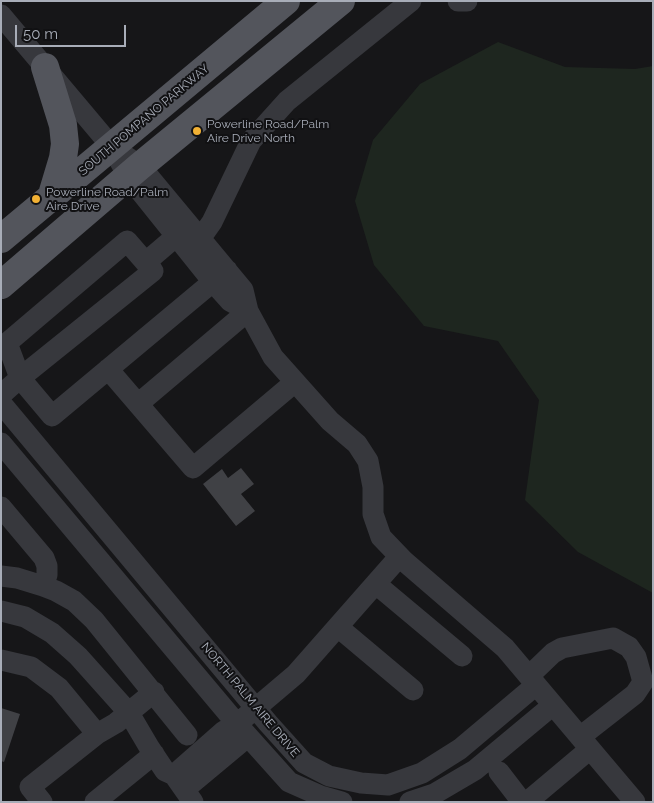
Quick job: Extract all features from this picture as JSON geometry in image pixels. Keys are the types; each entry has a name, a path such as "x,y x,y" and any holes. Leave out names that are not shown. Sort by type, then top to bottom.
{"main road":[{"name":"SOUTH POMPANO PARKWAY","path":"1,239 286,1"},
{"path":"1,285 134,171 341,1"},
{"path":"45,67 63,125 65,144 63,158 51,198"}],"street":[{"path":"146,262 212,222 252,141 275,114 287,101 411,1"},
{"path":"458,1 467,1"},
{"path":"1,15 134,171 220,276 243,290 248,311 273,357 330,421 357,444 368,462 373,487 373,514 381,538 399,557 505,648 635,802"},
{"path":"1,395 20,378 153,271 128,241 7,343 20,378 52,416 220,276"},
{"path":"138,404 248,311"},
{"path":"108,369 193,468 295,382"},
{"name":"NORTH PALM AIRE DRIVE","path":"1,403 304,764 329,776 361,783 388,785 422,774 460,749 532,681 553,653 562,648 613,638 629,647 647,677"},
{"name":"NORTH PALM AIRE DRIVE","path":"1,443 237,724 289,782 321,796 342,802"},
{"path":"54,506 72,488"},
{"path":"1,507 44,558 47,566 47,575 43,586"},
{"path":"1,611 25,617 52,633 78,656 129,713 165,771 184,789 239,744 237,724 296,674 399,557"},
{"path":"1,576 17,578 43,586 74,601 94,620 187,735"},
{"path":"376,584 462,656"},
{"path":"140,608 158,591"},
{"path":"338,626 413,690"},
{"path":"1,660 31,667 59,688 97,734"},
{"path":"528,802 635,694 647,677"},
{"path":"42,802 30,787 154,692"},
{"path":"410,802 434,794 475,770 553,705"},
{"path":"95,802 154,754"},
{"path":"499,772 522,802"}],"shaded area":[{"path":"498,42 565,67 635,69 653,66 653,593 578,552 525,500 539,400 498,341 424,326 374,265 355,201 373,140 420,84"}],"building":[{"path":"241,468 254,484 241,494 255,511 236,526 203,484 222,469 228,478"},
{"path":"1,708 20,714 4,762 1,761"}],"place":[{"name":"Powerline Road/Palm Aire Drive North","path":"197,131"},
{"name":"Powerline Road/Palm Aire Drive","path":"36,199"}]}
